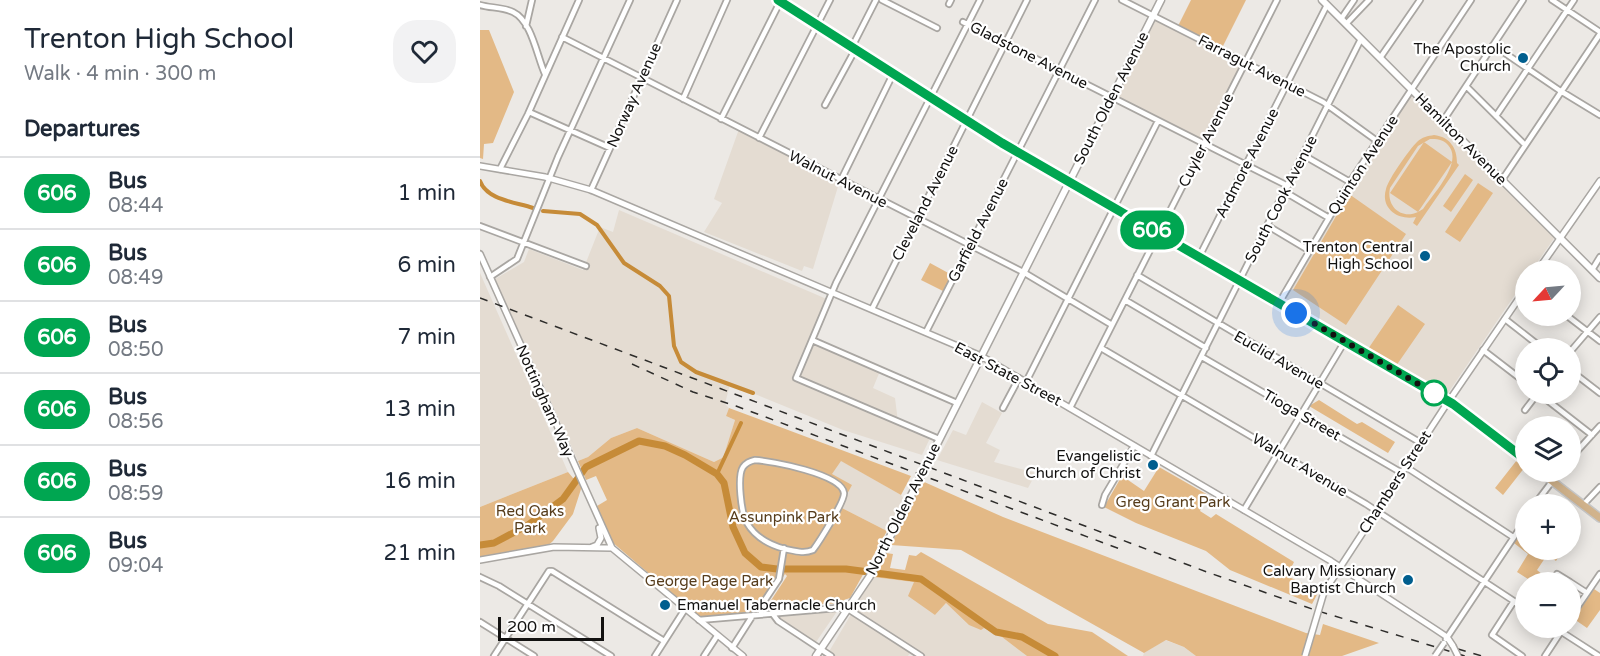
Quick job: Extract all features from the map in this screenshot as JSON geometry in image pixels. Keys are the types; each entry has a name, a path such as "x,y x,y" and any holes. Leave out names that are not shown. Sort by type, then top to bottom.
{"main road":[{"path":"780,0 930,98 1018,152 1448,401 1515,452"},
{"name":"South Olden Avenue","path":"981,356 1161,0"},
{"name":"Hamilton Avenue","path":"1325,2 1600,278"},
{"name":"North Olden Avenue","path":"816,656 870,576 981,356"},
{"path":"1554,482 1600,518"}],"street":[{"path":"480,0 480,5 513,12 521,18 545,75"},
{"path":"526,26 532,0"},
{"path":"500,169 529,112 579,0"},
{"path":"490,277 515,262 630,0"},
{"path":"683,99 727,0"},
{"path":"722,119 780,0"},
{"path":"759,138 830,0"},
{"path":"825,105 876,0"},
{"path":"882,0 937,28"},
{"path":"939,439 796,378 832,292 930,98 965,23 980,0"},
{"name":"Cleveland Avenue","path":"872,309 1027,0"},
{"name":"Garfield Avenue","path":"926,332 1095,0"},
{"name":"Farragut Avenue","path":"1122,0 1329,105 1377,141"},
{"name":"Cuyler Avenue","path":"1070,408 1277,0"},
{"path":"1343,21 1354,0"},
{"path":"1343,21 1370,0"},
{"path":"1380,58 1420,0"},
{"name":"Quinton Avenue","path":"1279,303 1350,182 1471,0"},
{"path":"1443,121 1523,0"},
{"path":"1502,180 1600,33 1552,0"},
{"path":"1496,116 1574,0"},
{"name":"Norway Avenue","path":"591,190 675,1"},
{"name":"Ardmore Avenue","path":"1199,257 1287,83 1325,2"},
{"name":"Gladstone Avenue","path":"965,23 1246,165 1329,218"},
{"name":"Walnut Avenue","path":"562,38 1023,272 1112,325"},
{"name":"South Cook Avenue","path":"1151,456 1361,39"},
{"path":"1493,45 1562,91 1599,111"},
{"path":"841,180 893,74"},
{"path":"1466,86 1525,145"},
{"path":"529,112 610,148"},
{"path":"1026,382 1158,121"},
{"path":"1304,155 1350,182"},
{"name":"East State Street","path":"480,166 550,178 591,190 981,356 1340,566 1453,646 1458,656"},
{"path":"1545,260 1600,181"},
{"path":"480,226 586,266"},
{"path":"1268,226 1310,251"},
{"name":"Nottingham Way","path":"480,254 612,548"},
{"path":"1592,270 1600,257"},
{"name":"Euclid Avenue","path":"1137,275 1421,443"},
{"path":"1125,300 1206,348"},
{"name":"Chambers Street","path":"1305,656 1324,592 1448,401 1515,304"},
{"path":"1581,338 1600,317"},
{"path":"1505,319 1529,338"},
{"path":"1580,326 1600,341"},
{"path":"812,340 957,403"},
{"path":"1244,510 1345,341"},
{"name":"Walnut Avenue","path":"1101,348 1377,511 1514,601"},
{"path":"1483,350 1515,375"},
{"name":"Tioga Street","path":"1202,357 1402,473"},
{"path":"1003,408 1019,378"},
{"path":"1581,378 1600,393"},
{"path":"1525,410 1530,404"},
{"path":"1552,404 1592,435"},
{"path":"1581,447 1600,426"},
{"path":"1102,505 1105,495 1134,446"},
{"path":"750,461 777,462 818,475 833,481 844,492 839,506 813,550 806,552 784,548 760,538 746,520 741,501 741,472 750,461"},
{"path":"1406,467 1513,537"},
{"path":"1583,505 1600,487"},
{"path":"590,548 601,538 597,518"},
{"path":"1435,656 1515,534"},
{"path":"480,560 554,547 612,548 743,656"},
{"path":"761,614 761,606 776,584 780,573 784,548"},
{"path":"494,656 549,572 554,572 664,641"},
{"path":"1581,602 1600,574"},
{"path":"480,577 499,586 611,656"},
{"path":"1581,589 1587,593"},
{"path":"1514,601 1492,635 1522,656"},
{"path":"699,620 849,608 921,656"},
{"path":"655,656 686,609"},
{"path":"772,613 778,621 831,656"},
{"path":"732,648 753,615"},
{"path":"480,622 534,656"},
{"path":"704,656 717,636"},
{"path":"1545,656 1556,638"},
{"path":"1574,638 1597,655 1600,647"},
{"path":"907,656 911,650"}],"shaded area":[{"path":"1154,20 1241,64 1203,140 1116,96"},
{"name":"Trenton Central High School","path":"1411,96 1555,237 1539,260 1515,260 1515,295 1446,396 1281,302 1352,184"},
{"path":"739,129 840,180 813,269 804,266 802,271 704,232 722,203 714,199"},
{"path":"619,210 829,300 812,342 880,371 873,388 895,398 898,422 931,436 922,455 843,430 730,384 725,404 729,408 726,416 735,420 724,455 726,456 714,462 637,428 611,438 588,457 578,461 495,279 524,262 529,249 583,270 600,227 613,232"},
{"path":"480,273 568,472 480,507"},
{"path":"982,402 1002,413 986,443 1000,450 994,462 1036,473 1028,488 937,460 953,430 966,435"},
{"path":"840,460 903,498 887,531 840,507 832,474"},
{"path":"873,577 915,582 935,615 946,603 957,613 1002,637 1027,656 919,656 911,651 908,656 827,655"},
{"path":"840,607 814,645 767,614"},
{"path":"1165,640 1184,647 1196,656 1143,656 1144,653"}],"green space":[{"path":"1191,0 1246,0 1222,48 1178,26"},
{"path":"480,30 489,30 514,92 493,143 484,144 483,159 480,158"},
{"path":"1434,135 1452,144 1459,165 1417,226 1413,223 1416,217 1403,217 1388,208 1386,189 1395,171 1413,146 1421,139","holes":["1430,139 1442,140 1452,152 1450,169 1423,209 1412,214 1396,210 1390,200 1390,188 1418,146"]},
{"path":"1424,142 1452,162 1418,212 1390,193"},
{"path":"1465,174 1473,180 1451,212 1443,206"},
{"path":"1478,183 1493,193 1460,242 1445,232"},
{"path":"1349,194 1406,234 1346,325 1293,290"},
{"path":"930,263 952,275 943,291 921,280"},
{"path":"1398,305 1425,324 1396,366 1368,349"},
{"path":"1319,400 1357,424 1362,422 1395,442 1388,453 1309,406"},
{"path":"729,408 911,476 901,495 841,461 832,474 852,485 840,507 887,531 850,598 841,603 766,608 787,576 785,574 759,614 700,622 651,580 653,577 612,542 597,506 607,500 596,476 586,480 578,461 588,457 611,438 637,428 714,462 726,456 724,455 735,420 726,416"},
{"path":"1515,463 1515,480 1503,495 1495,488"},
{"name":"Greg Grant Park","path":"1127,467 1133,471 1128,480 1144,491 1159,467 1208,495 1200,511 1211,518 1216,514 1294,562 1287,576 1319,591 1312,604 1230,570 1206,551 1136,523 1104,507"},
{"name":"Red Oaks Park","path":"568,472 573,478 579,478 582,486 573,514 553,541 544,549 480,561 480,507"},
{"path":"922,481 1003,517 1306,633 1320,635 1323,624 1379,643 1342,656 1196,656 1184,647 1166,640 1144,653 961,550 891,545"},
{"path":"921,552 1048,624 1092,632 1128,656 1027,656 1002,637 984,628 981,630 969,625 946,603 935,615 908,596 914,582 873,577 886,553 893,554 890,568 905,570 909,555 916,556"},
{"path":"1524,560 1544,560 1537,570 1539,572 1517,572"},
{"path":"1594,589 1600,593 1600,610 1587,628 1581,624 1581,608"}],"waterway":[{"path":"480,181 495,196 533,208"},
{"path":"543,211 580,214 597,225 624,263 660,286 669,296 674,346 681,362 696,372 753,393"},
{"path":"717,474 741,423"},
{"path":"480,545 494,543 528,525 563,499 586,467 639,441 665,446 717,474 724,483 733,527 745,553 761,567 846,569 921,579 996,632 1022,637 1055,656"}],"railway":[{"path":"480,298 1207,572 1315,610 1465,656"},
{"path":"632,364 693,392 1120,549"},
{"path":"1458,649 1482,656"}],"bus line":[{"name":"606","path":"778,0 1002,143 1453,404 1515,452"}],"place":[{"name":"The Apostolic Church","path":"1523,58"},
{"name":"Trenton Central High School","path":"1425,256"},
{"name":"Evangelistic Church of Christ","path":"1153,465"},
{"name":"Calvary Missionary Baptist Church","path":"1408,580"},
{"name":"Emanuel Tabernacle Church","path":"665,605"}],"route":[{"path":"1296,313 1434,393"}],"park label":[{"name":"Assunpink Park","path":"784,517"},
{"name":"George Page Park","path":"709,581"}]}
